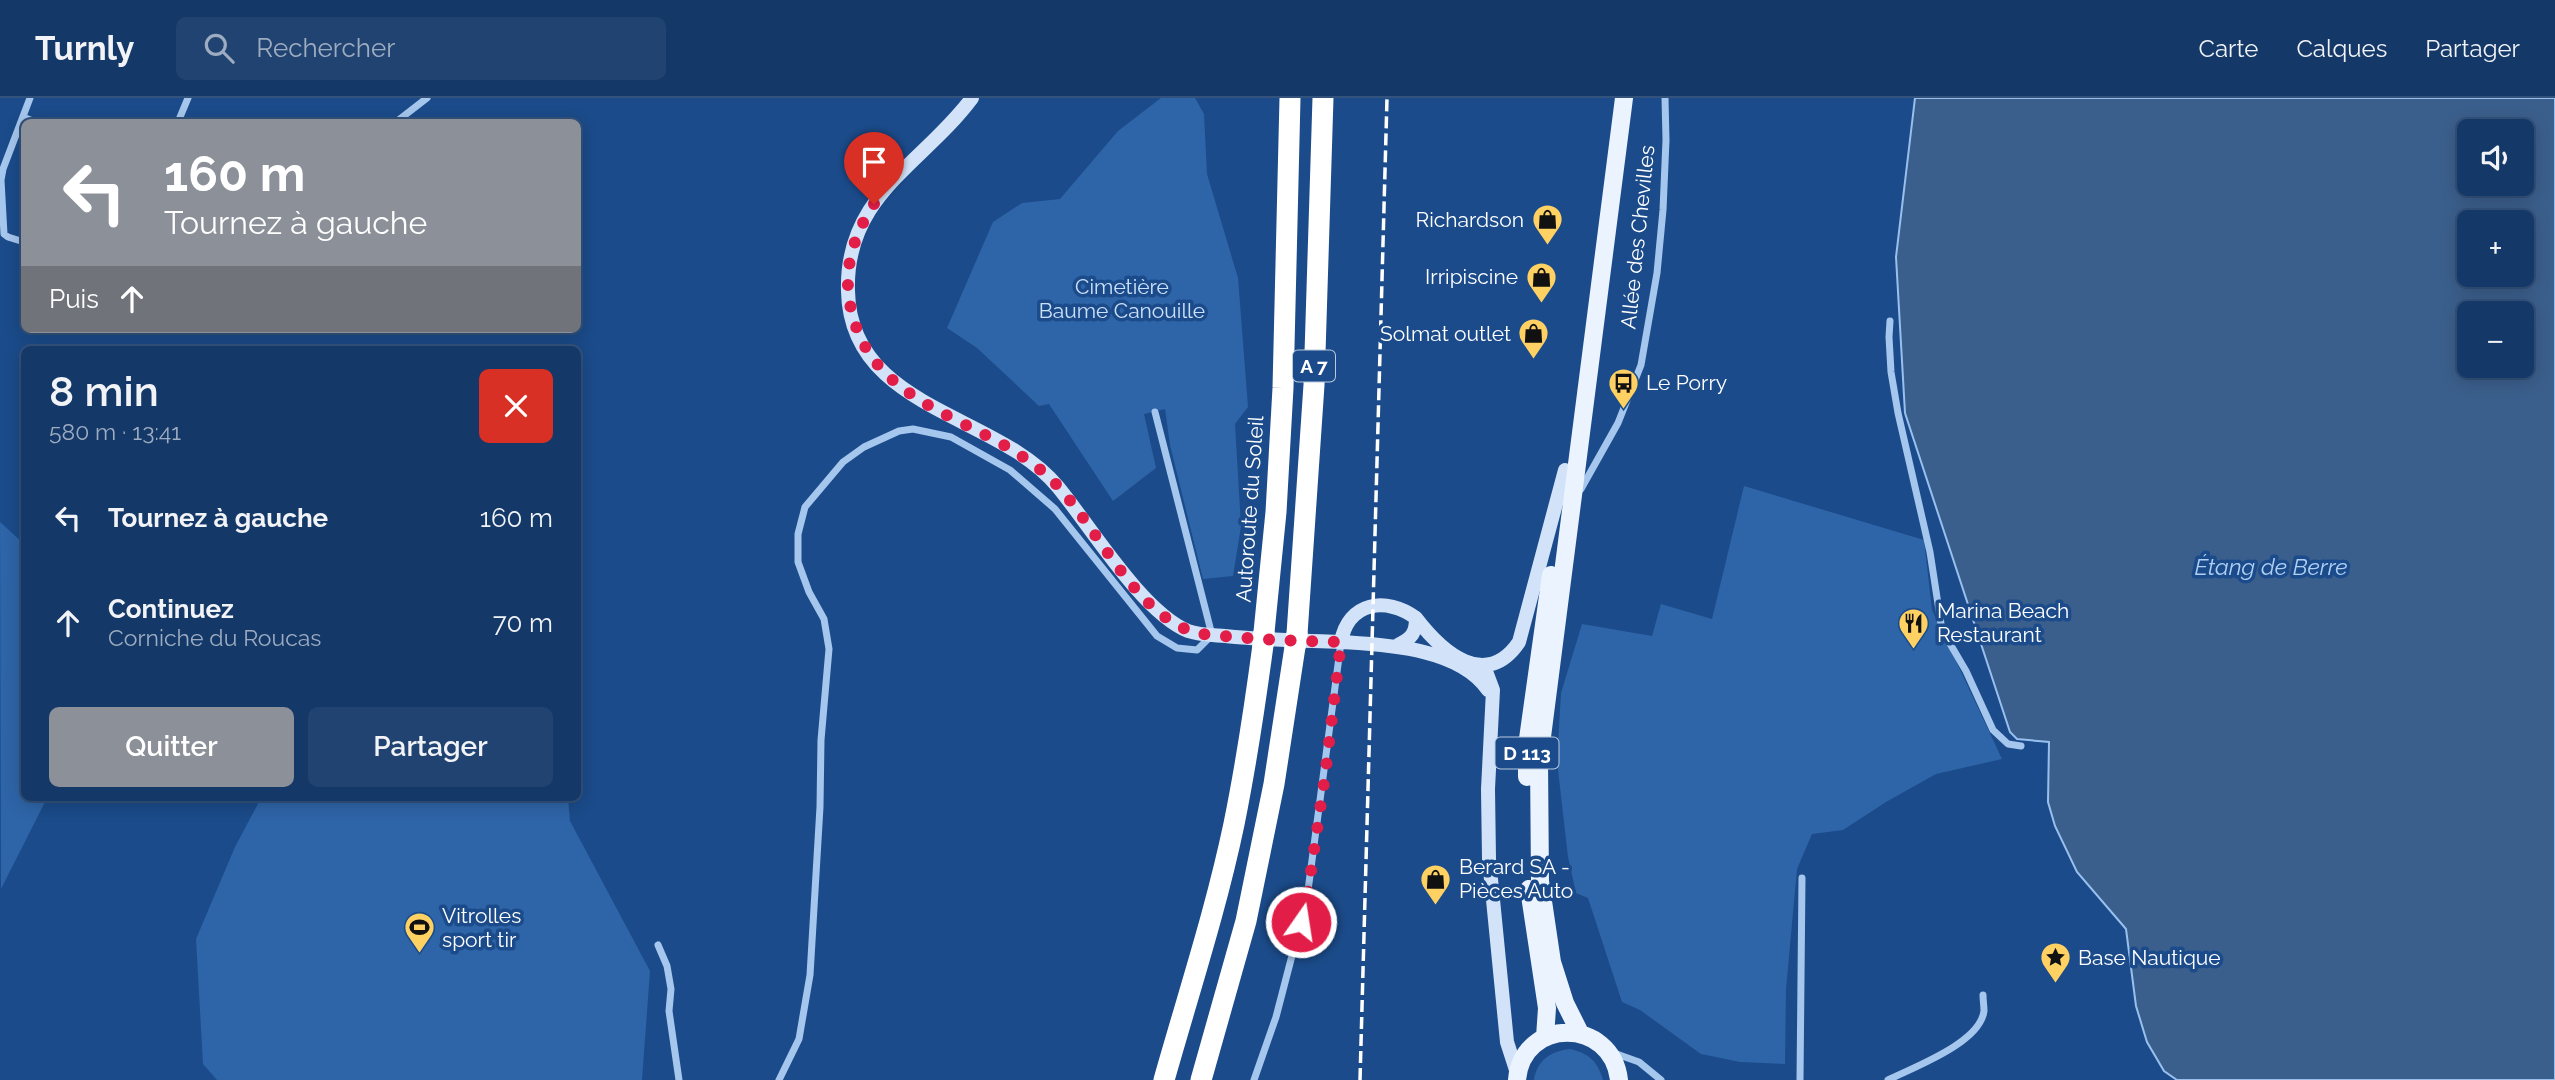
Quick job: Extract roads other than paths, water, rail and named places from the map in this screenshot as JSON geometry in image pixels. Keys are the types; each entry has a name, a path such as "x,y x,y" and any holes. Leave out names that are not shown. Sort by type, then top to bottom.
{"highway":[{"name":"Autoroute du Soleil","path":"1164,1080 1233,826 1252,730 1264,639 1276,512 1283,388 1290,98"},
{"name":"A 7","path":"1200,1080 1246,921 1275,784 1296,640 1314,384 1324,98"}],"main road":[{"path":"972,98 885,188 863,220 850,256 848,293 854,326 869,356 891,381 1037,466 1056,485 1150,604 1171,622 1191,632 1212,635 1398,645 1442,658 1472,673 1482,681 1493,700"},
{"name":"D 113","path":"1545,1037 1547,1007 1528,881 1527,746 1613,98"},
{"name":"D 113","path":"1580,1033 1565,1003 1552,962 1539,868 1539,760 1624,98"},
{"path":"1479,666 1499,662 1510,655 1519,642 1565,470"},
{"path":"1341,642 1343,629 1352,615 1363,607 1390,606 1405,610 1416,618 1444,649 1479,666 1492,682 1488,789 1489,859 1507,1042 1517,1076"},
{"path":"1398,645 1414,634 1416,618"},
{"path":"1517,1076 1529,1049 1545,1037 1556,1033 1580,1033 1596,1040 1609,1051 1620,1079"},
{"path":"1507,1042 1529,1049"}],"street":[{"path":"27,119 23,117 30,98"},
{"path":"179,119 188,98"},
{"path":"400,119 427,98"},
{"name":"Allée des Chevilles","path":"1569,530 1581,486 1618,423 1642,365 1657,273 1663,210 1665,98"},
{"path":"21,122 1,180 4,233 21,241"},
{"path":"1890,321 1891,372 1930,552 1942,630 1966,671 1993,730 2008,744 2021,746"},
{"path":"779,1080 799,1039 810,975 820,807 821,740 829,649 824,620 809,592 798,562 798,534 805,507 843,462 864,447 899,431 929,431 951,437 1010,470 1055,509 1157,636 1177,648 1197,650 1212,635 1156,412"},
{"path":"1254,1080 1276,1017 1307,898 1341,642"},
{"path":"1800,1080 1802,877"},
{"path":"658,945 667,966 671,989 669,1011 679,1080"},
{"path":"1888,1080 1970,1036 1984,1013 1983,995"},
{"path":"1609,1051 1639,1062 1661,1080"},
{"path":"1620,1079 1632,1064 1639,1062"}],"water":[{"name":"Étang de Berre","path":"1915,98 2555,98 2555,1080 2177,1080 2164,1071 2147,1042 2136,1006 2126,929 2077,872 2055,826 2048,802 2049,742 2017,739 2010,732 1905,413 1896,257"}],"railway":[{"path":"1360,1080 1387,98"}],"place":[{"name":"Richardson","path":"1547,247"},
{"name":"Irripiscine","path":"1541,304"},
{"name":"Solmat outlet","path":"1534,361"},
{"name":"Le Porry","path":"1623,410"},
{"name":"Marina Beach Restaurant","path":"1914,650"},
{"name":"Berard SA - Pièces Auto","path":"1436,906"},
{"name":"Vitrolles sport tir","path":"419,955"},
{"name":"Base Nautique","path":"2055,985"}],"park label":[{"name":"Cimetière Baume Canouille","path":"1122,299"}]}
